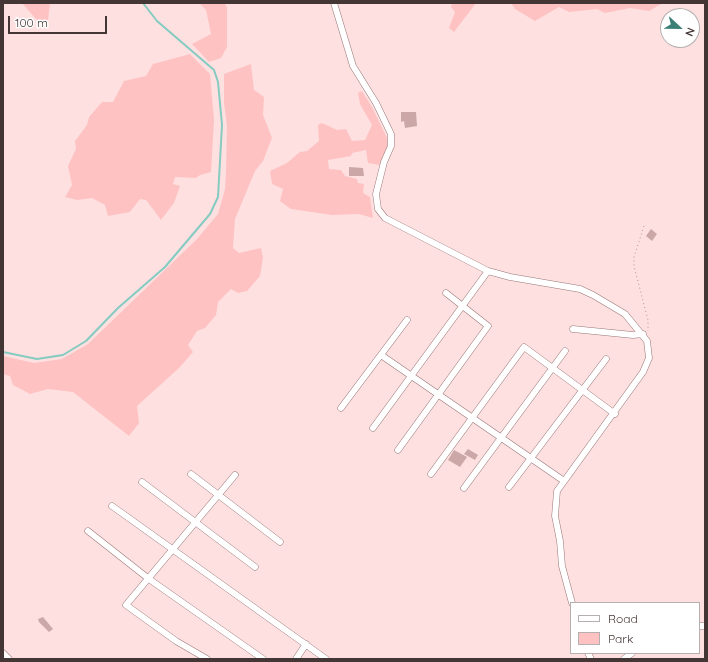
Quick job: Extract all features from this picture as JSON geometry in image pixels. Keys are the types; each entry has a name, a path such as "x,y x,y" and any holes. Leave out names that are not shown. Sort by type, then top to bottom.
{"street":[{"path":"334,3 353,66 376,103 391,134 391,146 384,162 376,194 378,209 386,218 488,271 510,277 580,289 626,314 647,341 649,358 644,372 558,491 555,516 560,541 562,566 572,602"},
{"path":"374,428 488,271"},
{"path":"398,450 488,326 446,293"},
{"path":"341,408 407,320"},
{"path":"573,329 633,335 643,334"},
{"path":"431,474 524,347 615,414"},
{"path":"464,488 565,351"},
{"path":"381,354 564,481"},
{"path":"509,487 606,359"},
{"path":"191,474 280,542"},
{"path":"207,659 176,641 126,605 235,475"},
{"path":"142,482 255,567"},
{"path":"112,506 326,659"},
{"path":"88,531 148,578 263,659"},
{"path":"296,659 306,644"},
{"path":"3,653 9,659"}],"path":[{"path":"644,226 634,257 634,266 636,279 648,320 647,341"}],"green space":[{"path":"22,3 50,3 48,20 42,26"},
{"path":"199,3 225,3 227,8 227,47 221,58 209,62 192,44 211,34 206,10"},
{"path":"452,3 476,3 454,32 449,28 455,12 451,7"},
{"path":"511,3 663,3 649,11 630,8 605,13 597,9 569,12 559,7 535,21 515,9"},
{"path":"190,54 210,74 214,120 211,172 200,175 196,178 175,177 173,184 180,186 174,203 161,220 146,200 140,199 130,212 108,216 105,205 92,198 77,200 65,197 72,185 68,166 76,149 75,141 87,125 89,117 102,102 113,102 124,81 146,76 153,64"},
{"path":"251,64 254,90 264,97 263,115 272,138 263,161 255,171 235,219 233,248 239,253 261,248 263,258 260,276 247,291 238,293 231,289 218,302 216,315 205,328 197,331 188,345 193,352 179,368 137,406 139,423 129,436 73,392 48,389 30,394 13,385 10,376 3,374 3,356 34,363 62,359 88,344 196,240 218,214 225,189 226,172 227,126 224,103 224,74"},
{"path":"362,91 373,109 387,138 387,150 380,165 368,163 366,150 352,153 351,156 328,160 329,169 341,170 345,176 357,179 358,183 364,184 363,193 370,197 373,218 359,214 332,215 291,209 280,201 283,189 272,184 270,171 287,163 300,152 307,151 319,141 318,125 322,123 337,130 346,129 352,141 365,140 372,125 360,104 358,93"}],"building":[{"path":"401,112 416,112 417,126 405,128 404,121 401,122"},
{"path":"349,167 363,168 364,176 349,176"},
{"path":"651,229 657,234 652,241 646,236"},
{"path":"468,449 478,455 475,460 464,454"},
{"path":"454,450 467,457 460,467 448,460"},
{"path":"43,617 53,629 49,632 39,622 38,619"}],"waterway":[{"path":"3,352 37,359 63,355 86,341 118,308 165,267 210,214 218,197 222,125 218,82 214,70 157,21 143,3"}]}
